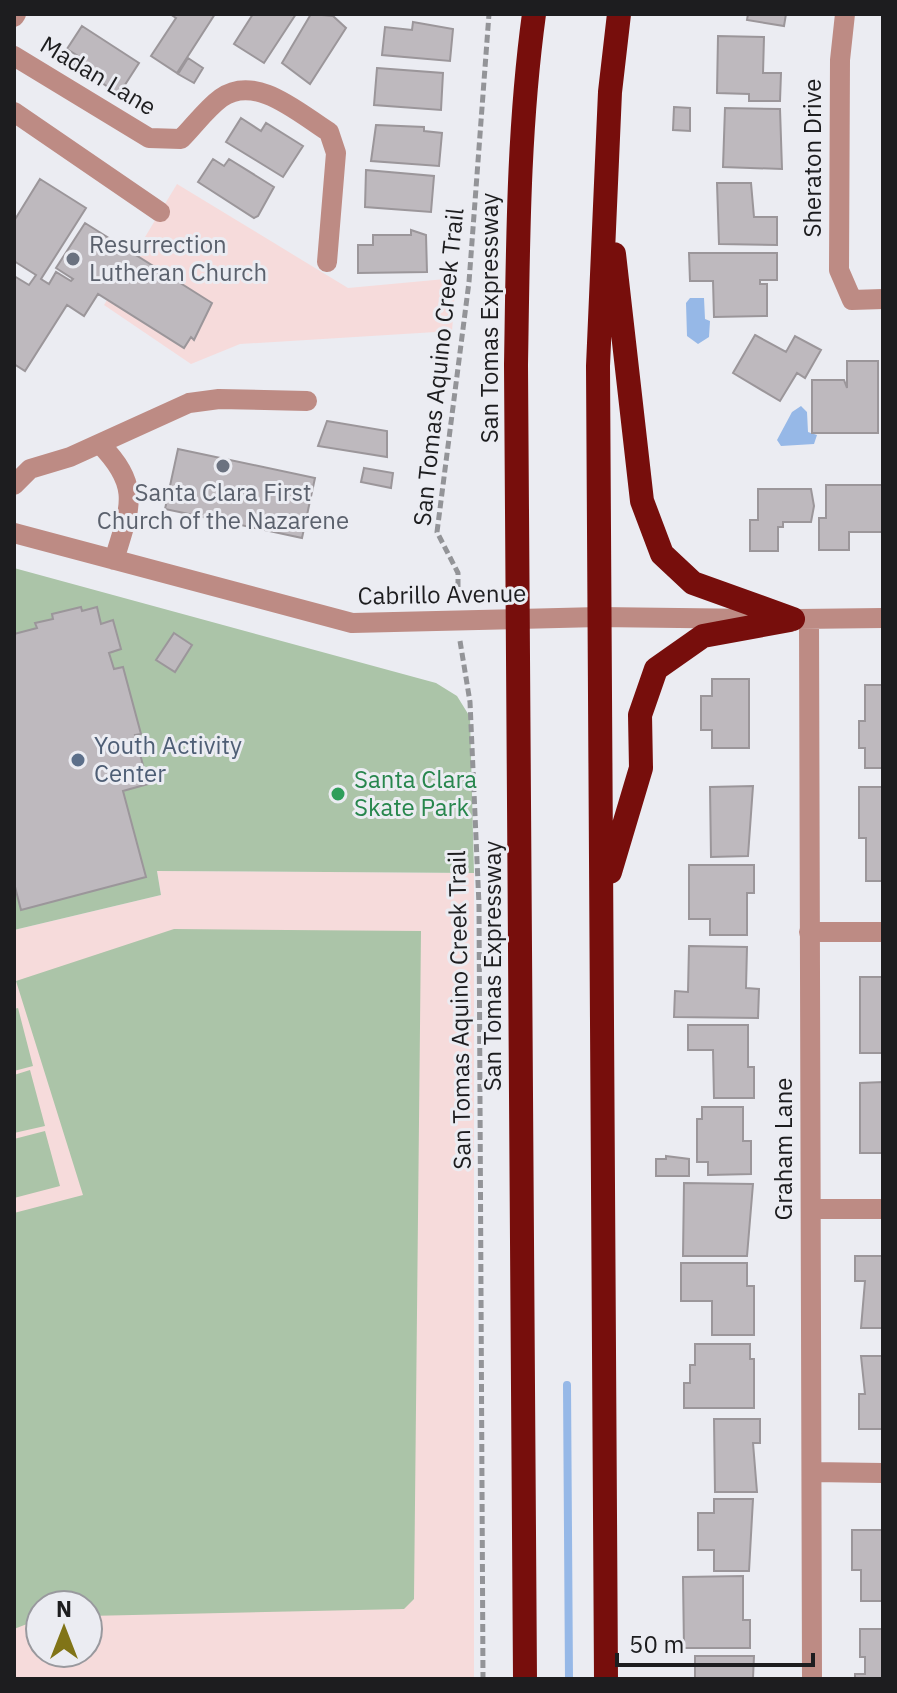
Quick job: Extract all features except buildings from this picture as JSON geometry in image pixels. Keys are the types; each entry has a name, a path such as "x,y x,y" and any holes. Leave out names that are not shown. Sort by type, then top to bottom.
{"highway":[{"name":"San Tomas Expressway","path":"525,1679 517,621 519,183 525,80 534,14"},
{"path":"606,1679 598,366 605,174 619,14"},
{"path":"605,174 642,501 651,530 662,554 693,583 801,619"},
{"path":"602,897 641,768 640,715 656,669 703,636 801,619"}],"street":[{"name":"Sheraton Drive","path":"845,14 840,60 839,270 852,300 883,299"},
{"name":"Madan Lane","path":"14,56 149,138 181,139 223,97 245,90 262,91 329,132 336,153 327,262"},
{"path":"14,112 160,212"},
{"path":"14,485 30,469 100,444 189,403 219,399 307,401"},
{"path":"100,444 114,458 131,489 114,560"},
{"name":"Cabrillo Avenue","path":"14,533 352,623 459,623 599,617 883,618"},
{"name":"Graham Lane","path":"801,619 809,932 812,1679"},
{"path":"809,932 883,932"},
{"path":"811,1209 883,1209"},
{"path":"812,1472 883,1473"}],"path":[{"name":"San Tomas Aquino Creek Trail","path":"483,1679 479,905 470,702 461,664 458,573 437,532 469,282 489,14"}],"shaded area":[{"path":"177,184 348,288 456,278 452,331 240,344 191,364 104,305"},
{"path":"157,871 474,873 474,1679 14,1679 14,930 161,895"}],"green space":[{"path":"14,568 436,683 457,696 470,717 474,873 157,871 161,895 14,930"},
{"path":"174,929 421,931 414,1599 404,1609 104,1616 104,1589 24,1589 24,1625 14,1629 14,1213 83,1195 16,981"},
{"path":"18,1008 33,1066 14,1071 14,1009"},
{"path":"30,1070 45,1126 14,1133 14,1075"},
{"path":"45,1131 60,1186 14,1198 14,1139"}],"water":[{"path":"690,298 704,298 705,319 710,321 709,337 698,344 687,336 686,303"},
{"path":"801,406 807,412 808,432 817,435 814,444 781,446 777,440 792,412"}],"waterway":[{"path":"567,1385 569,1679"}],"place":[{"name":"Resurrection Lutheran Church","path":"73,259"},
{"name":"Santa Clara First Church of the Nazarene","path":"223,466"},
{"name":"Youth Activity Center","path":"78,760"},
{"name":"Santa Clara Skate Park","path":"338,794"}]}
